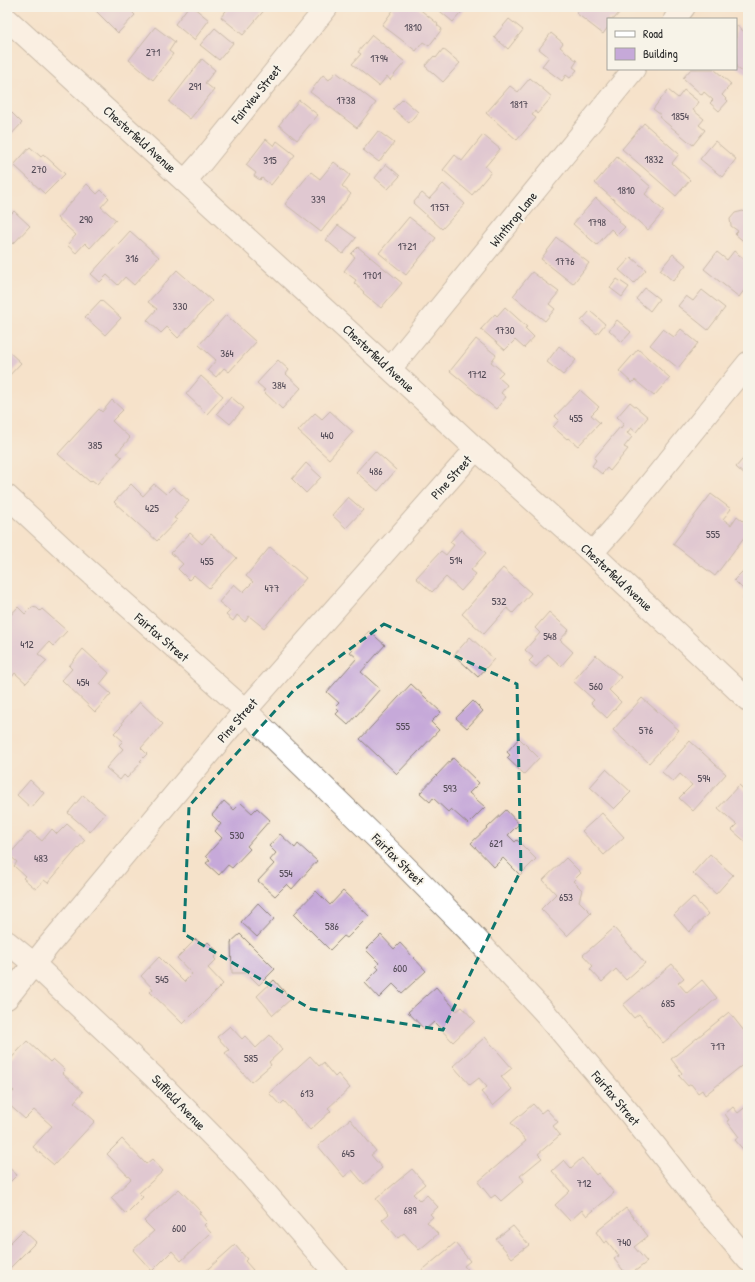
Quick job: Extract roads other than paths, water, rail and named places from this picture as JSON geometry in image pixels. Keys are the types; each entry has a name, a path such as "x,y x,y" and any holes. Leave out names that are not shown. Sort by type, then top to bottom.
{"street":[{"name":"Fairview Street","path":"185,181 327,7"},
{"path":"676,18 684,7"},
{"name":"Chesterfield Avenue","path":"7,19 476,449 592,553 748,700"},
{"name":"Winthrop Lane","path":"390,369 633,70"},
{"path":"592,553 616,526 748,363"},
{"name":"Pine Street","path":"7,998 147,826 246,710 476,449"},
{"name":"Fairfax Street","path":"7,496 82,566 246,710 394,854 468,929 541,1010 631,1115 703,1207 748,1260"},
{"name":"Suffield Avenue","path":"7,942 34,964 154,1076 242,1167 337,1275"}]}
